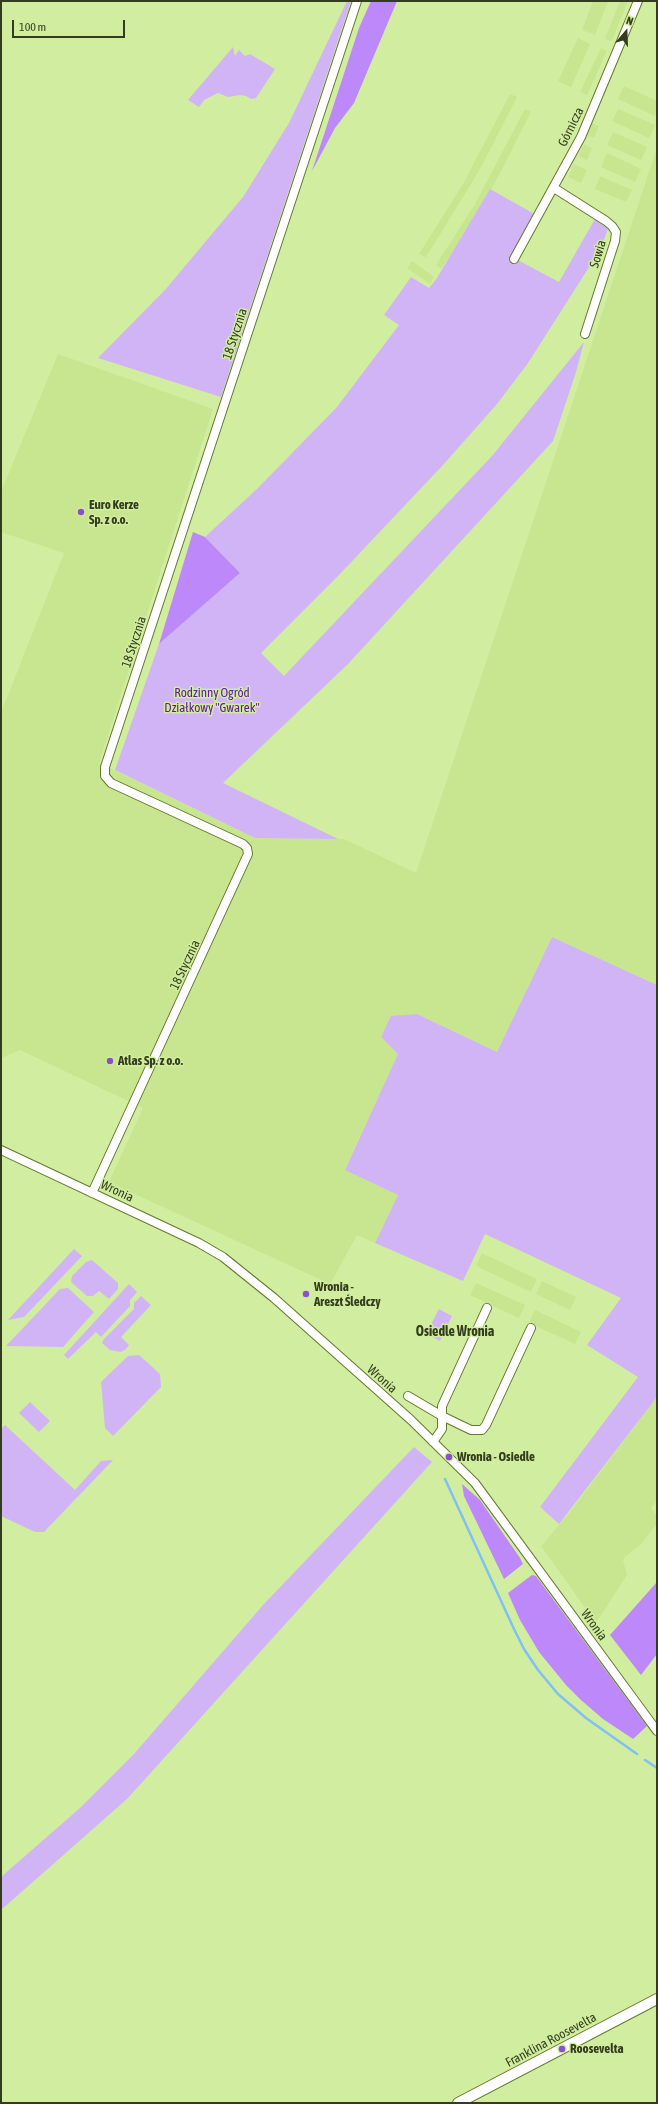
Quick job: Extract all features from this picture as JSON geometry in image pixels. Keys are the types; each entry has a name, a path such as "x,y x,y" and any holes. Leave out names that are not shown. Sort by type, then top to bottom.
{"street":[{"name":"18 Stycznia","path":"92,1193 246,863 248,851 244,845 239,842 111,783 105,776 105,767 357,1"},
{"name":"Górnicza","path":"514,258 581,137 638,1"},
{"name":"Sowia","path":"554,188 606,221 616,232 615,241 585,334"},
{"name":"Wronia","path":"1,1150 199,1243 223,1257 274,1298 434,1442 488,1498 657,1731"},
{"path":"434,1442 440,1433 442,1406 487,1308"},
{"path":"408,1396 442,1416 475,1431 484,1429 531,1328"},
{"name":"Franklina Roosevelta","path":"458,2103 657,1999"}],"shaded area":[{"path":"371,1 397,1 354,103 335,128 312,171 359,28"},
{"path":"593,1 608,1 595,35 582,30"},
{"path":"620,1 628,1 612,41 605,39"},
{"path":"578,38 590,44 571,87 558,81"},
{"path":"601,48 607,51 587,95 580,92"},
{"path":"624,86 657,101 655,116 618,99"},
{"path":"510,94 517,97 476,176 426,257 419,254 463,184"},
{"path":"525,109 531,112 500,173 474,220 441,269 436,265 475,204"},
{"path":"618,109 655,125 649,138 612,121"},
{"path":"592,123 599,126 594,138 587,135"},
{"path":"613,132 647,147 641,160 607,145"},
{"path":"584,144 592,148 587,160 578,156"},
{"path":"657,148 657,985 552,937 497,1052 417,1014 345,1169 398,1195 375,1243 357,1235 330,1284 109,1182 143,1108 20,1050 1,1058 1,713 64,553 1,532 1,492 58,354 213,409 99,763 255,838 344,839 416,873"},
{"path":"607,153 641,169 635,182 601,167"},
{"path":"574,164 587,170 581,183 568,177"},
{"path":"600,176 632,190 626,202 595,189"},
{"path":"412,261 434,277 430,284 407,268"},
{"path":"193,532 205,537 240,573 159,644"},
{"path":"482,1253 537,1279 531,1292 476,1266"},
{"path":"542,1281 576,1297 570,1310 536,1294"},
{"path":"476,1283 525,1305 519,1318 470,1295"},
{"path":"535,1310 581,1332 575,1344 529,1323"},
{"path":"657,1397 657,1501 651,1508 657,1516 657,1524 641,1544 625,1557 623,1561 627,1574 596,1623 541,1546 570,1512"},
{"path":"462,1484 480,1500 523,1564 504,1579 464,1496"},
{"path":"532,1575 536,1576 647,1726 633,1739 603,1719 581,1700 566,1685 539,1652 520,1620 508,1593"},
{"path":"657,1582 657,1654 641,1675 610,1635"}],"green space":[{"path":"347,1 351,1 221,397 98,358 165,290 243,197 289,123"},
{"path":"233,47 235,56 239,50 245,56 250,54 275,69 256,98 251,99 240,95 228,97 218,93 204,100 199,107 188,100"},
{"name":"Rodzinny Ogród Działkowy \"Gwarek\"","path":"490,189 536,215 512,257 559,282 595,219 608,229 600,250 528,363 497,404 443,465 339,575 261,653 284,676 492,456 584,342 576,372 553,441 348,664 223,783 338,839 255,838 115,770 159,644 240,573 205,537 258,488 337,407 399,325 384,315 411,277 429,288 437,278"},
{"path":"552,937 657,985 657,1397 559,1524 540,1507 638,1377 587,1345 621,1298 485,1234 463,1281 375,1243 398,1195 345,1170 398,1054 381,1037 391,1016 417,1014 497,1052"},
{"path":"74,1249 82,1256 24,1317 8,1320"},
{"path":"92,1260 118,1283 118,1289 109,1299 99,1291 93,1296 87,1296 71,1282 72,1276 86,1262"},
{"path":"129,1284 137,1292 130,1300 130,1306 101,1337 96,1332 68,1359 64,1355"},
{"path":"68,1288 94,1312 63,1347 6,1346 60,1289"},
{"path":"141,1296 151,1305 121,1337 129,1345 121,1352 110,1350 102,1343 104,1339 134,1309 134,1303"},
{"path":"439,1309 452,1316 440,1341 426,1334"},
{"path":"139,1355 160,1374 161,1387 113,1436 105,1428 101,1382 128,1356"},
{"path":"30,1402 50,1421 39,1432 19,1413"},
{"path":"5,1425 75,1490 101,1461 113,1460 44,1532 35,1532 1,1516 1,1429"},
{"path":"414,1447 432,1462 127,1799 1,1910 1,1877 80,1808 134,1754 264,1604"}],"waterway":[{"path":"445,1479 514,1629 524,1649 538,1670 558,1694 586,1718 637,1754"},
{"path":"645,1760 657,1768"}],"place":[{"name":"Euro Kerze Sp. z o.o.","path":"81,512"},
{"name":"Atlas Sp. z o.o.","path":"110,1061"},
{"name":"Wronia - Areszt Śledczy","path":"306,1294"},
{"name":"Wronia - Osiedle","path":"449,1457"},
{"name":"Roosevelta","path":"562,2049"}],"district":[{"name":"Osiedle Wronia","path":"455,1332"}]}
